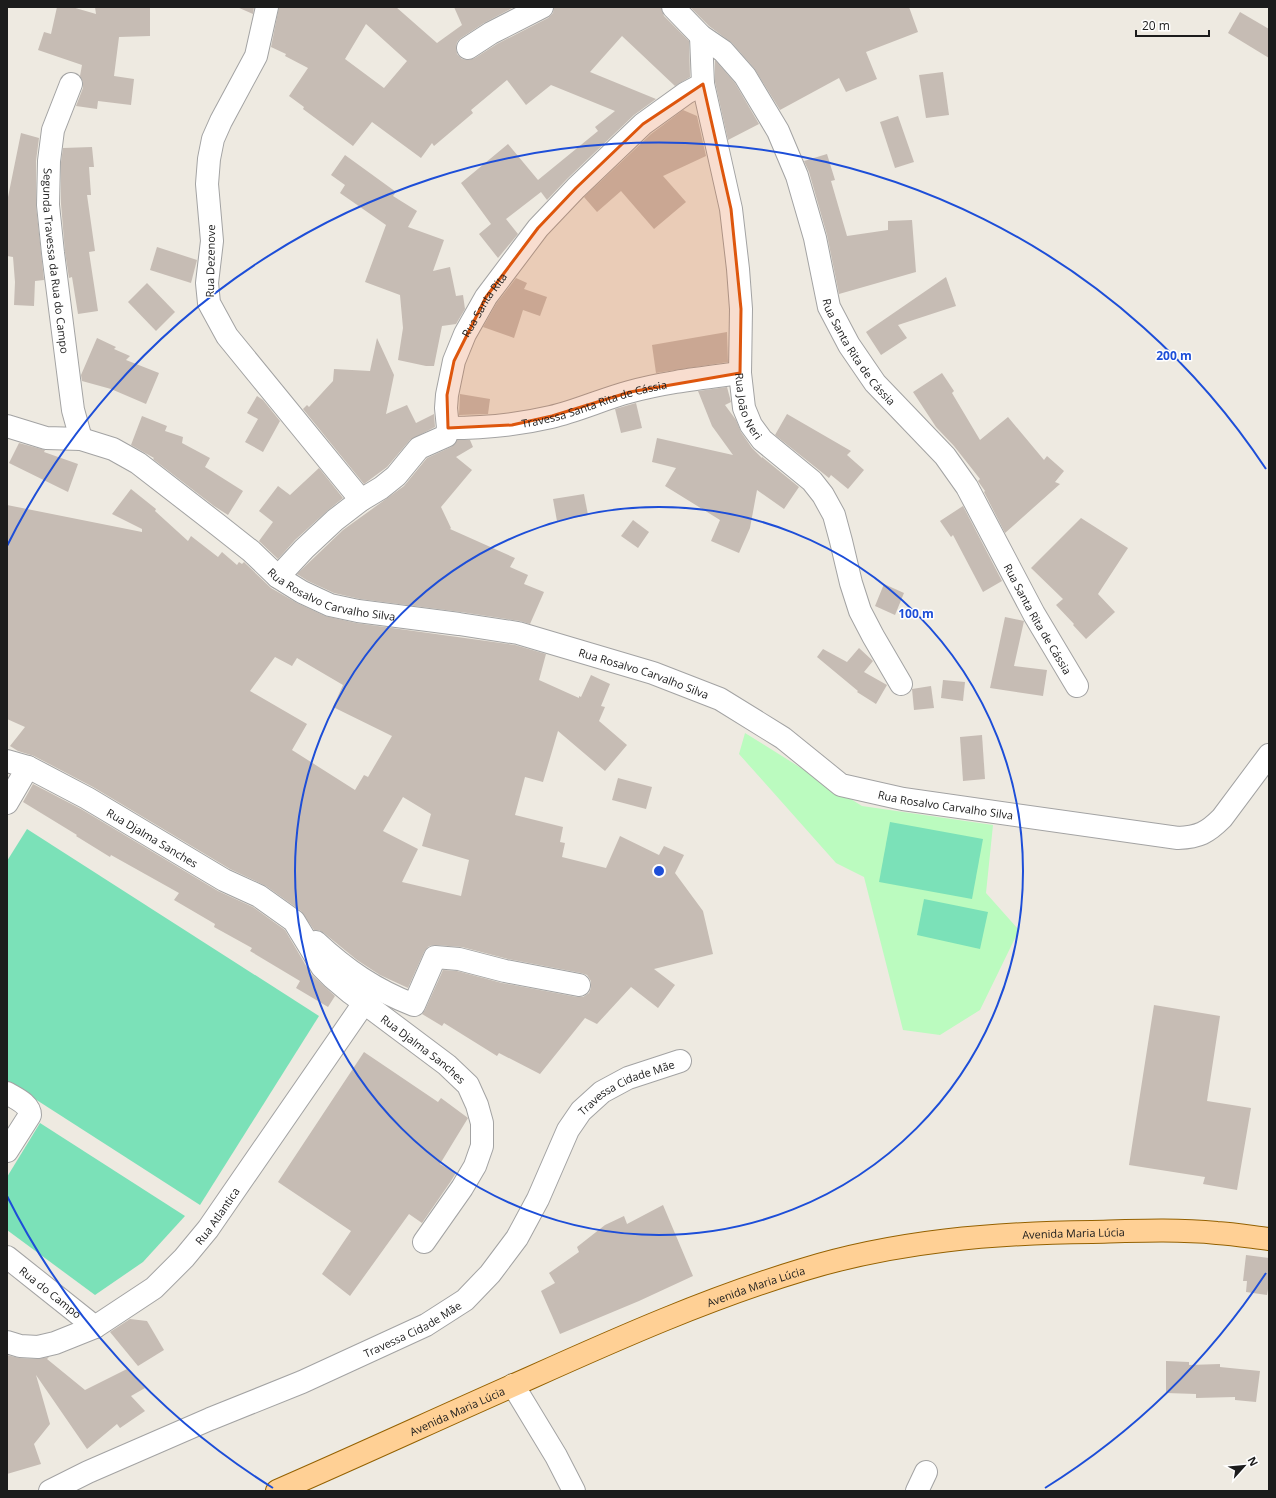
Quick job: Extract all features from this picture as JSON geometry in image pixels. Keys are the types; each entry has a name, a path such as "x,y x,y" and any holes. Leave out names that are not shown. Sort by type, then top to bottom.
{"main road":[{"name":"Avenida Maria Lúcia","path":"277,1491 670,1316 740,1290 804,1269 868,1253 940,1240 1029,1233 1140,1231 1216,1233 1269,1239"}],"street":[{"name":"Rua Dezenove","path":"267,7 256,56 220,121 210,152 207,184 212,241 207,284 209,303 227,336 361,500"},
{"path":"468,48 491,33 542,7"},
{"name":"Rua Santa Rita de Cássia","path":"673,7 701,36 722,51 745,76 778,131 797,176 815,238 829,307 849,345 875,383 945,456 967,487 1034,614 1078,686"},
{"path":"701,36 703,84"},
{"name":"Segunda Travessa da Rua do Campo","path":"71,84 54,130 49,161 48,205 68,379 73,410 81,439"},
{"name":"Rua João Neri","path":"703,84 731,209 741,309 740,373 744,408 751,425 762,440 812,481 823,495 834,515 851,583 860,610 873,636 901,684"},
{"name":"Rua Santa Rita","path":"448,428 446,408 447,395 454,361 465,334 486,297 538,228 576,188 643,124 686,93 703,84"},
{"name":"Travessa Santa Rita de Cássia","path":"448,428 480,428 512,425 552,416 651,387 740,373"},
{"name":"Rua Rosalvo Carvalho Silva","path":"7,426 46,438 81,439 113,449 138,463 224,529 251,551 278,577 302,592 330,605 358,612 518,633 653,673 720,698 783,738 841,785 903,799 1178,838 1194,837 1214,826 1222,818 1269,755"},
{"path":"278,577 304,549 335,520 396,476 419,448 446,436 448,428"},
{"name":"Rua Djalma Sanches","path":"7,761 28,767 87,798 224,880 259,896 294,921 345,968 389,996 414,1005 435,957 459,959 505,971 579,985"},
{"path":"7,803 28,767"},
{"name":"Rua Djalma Sanches","path":"294,921 322,967 346,989 448,1065 468,1085 477,1105 482,1122 482,1146 475,1166 462,1188 424,1242"},
{"name":"Rua Atlantica","path":"7,1342 20,1346 38,1347 55,1343 95,1327 154,1288 184,1258 208,1229 364,1003"},
{"name":"Travessa Cidade Mãe","path":"50,1491 88,1472 210,1419 302,1382 419,1328 465,1300 490,1274 517,1238 538,1199 568,1130 581,1111 602,1092 628,1078 680,1061"},
{"path":"7,1092 28,1107 30,1114 7,1151"},
{"name":"Rua do Campo","path":"7,1257 95,1327"},
{"path":"513,1385 556,1456 574,1491"},
{"path":"917,1491 926,1472"}],"highlighted area":[{"path":"703,84 731,209 741,309 740,373 630,392 552,416 512,425 448,428 447,395 454,361 486,297 538,228 576,188 643,124"}],"green space":[{"path":"745,733 862,806 993,825 986,893 1019,930 980,1010 940,1035 903,1030 864,877 836,863 739,754"},
{"path":"890,822 983,839 972,899 879,882"},
{"path":"27,829 319,1016 200,1205 7,1081 7,861"},
{"path":"924,899 988,912 980,949 917,935"},
{"path":"40,1123 185,1216 143,1262 95,1295 7,1230 7,1177"}],"building":[{"path":"57,7 72,7 96,14 95,7 150,7 150,36 119,37 114,76 134,79 131,105 98,101 97,109 76,106 83,88 83,82 80,76 82,65 38,50 44,32 51,34"},
{"path":"237,7 254,7 253,14"},
{"path":"279,7 396,7 437,43 462,25 454,7 514,7 484,23 457,42 457,54 462,59 468,60 475,58 497,44 548,18 553,13 554,7 661,7 664,16 689,41 690,77 675,86 622,36 590,72 656,99 634,115 547,200 541,192 506,219 518,234 498,258 479,234 491,224 461,183 508,144 538,180 598,131 595,127 615,111 551,85 526,105 507,80 471,110 473,113 434,146 432,143 421,158 372,122 353,146 303,109 304,107 289,96 308,68 285,56 286,54 271,47","holes":["366,24 407,61 384,88 345,59"]},
{"path":"690,7 909,7 918,32 866,52 877,79 846,92 839,78 780,110 754,68 732,43 709,26"},
{"path":"1240,12 1269,29 1269,58 1228,33"},
{"path":"715,60 735,83 759,124 728,140 715,82"},
{"path":"943,72 949,115 926,118 919,75"},
{"path":"683,110 697,116 706,156 663,176 686,202 654,229 621,191 597,212 584,197 651,134"},
{"path":"898,116 914,162 895,168 880,122"},
{"path":"21,133 39,138 36,161 36,205 44,280 35,281 34,306 14,305 15,282 13,257 7,256 7,202"},
{"path":"92,147 94,167 89,167 91,195 87,195 95,251 89,252 98,311 78,314 72,277 69,278 65,252 61,204 61,162 63,148"},
{"path":"827,154 835,180 831,181 847,236 888,230 888,221 912,220 916,272 839,294 827,235 809,172 804,161"},
{"path":"345,155 396,192 393,196 417,211 408,227 444,240 433,271 450,267 456,296 463,295 465,309 456,324 442,326 434,366 426,366 398,360 403,328 400,295 365,282 386,225 340,193 345,185 331,175"},
{"path":"157,247 197,260 191,283 150,270"},
{"path":"946,277 956,306 898,325 907,338 881,355 866,332"},
{"path":"516,278 527,283 524,289 547,297 540,316 523,310 514,338 483,327 496,304"},
{"path":"147,283 175,312 156,331 128,302"},
{"path":"727,332 728,362 656,373 652,345"},
{"path":"97,338 116,347 114,349 130,356 126,360 159,373 146,404 111,389 82,381 81,375"},
{"path":"377,338 394,375 386,414 407,405 416,423 434,414 435,427 410,440 387,467 364,484 303,409 307,405 309,407 333,381 334,369 370,371"},
{"path":"942,373 954,391 952,393 980,440 1008,417 1044,460 1047,456 1064,471 1055,482 1060,484 1005,533 984,492 985,491 978,481 980,479 954,446 936,427 913,392"},
{"path":"727,387 731,402 725,405 736,420 741,432 752,448 762,458 799,487 784,509 757,490 750,528 739,553 711,541 720,520 665,486 676,468 652,462 657,438 733,455 712,426 698,391"},
{"path":"460,394 490,399 488,414 459,415"},
{"path":"257,396 263,400 280,421 263,452 245,442 258,419 247,413"},
{"path":"636,403 642,428 621,433 615,409"},
{"path":"787,414 851,451 847,455 864,470 848,489 831,475 829,478 775,435"},
{"path":"142,416 167,426 165,431 183,437 182,443 210,458 205,467 243,491 228,515 153,459 154,458 131,445"},
{"path":"457,440 470,440 473,447 456,457 472,470 441,507 451,528 450,529 515,558 510,567 528,575 524,584 544,592 530,624 520,621 461,612 360,599 334,593 308,581 297,574 343,530 404,486 427,458 451,447"},
{"path":"19,443 45,450 44,452 78,464 68,492 9,463"},
{"path":"319,468 343,498 295,540 278,559 259,541 273,522 259,511 278,486 290,495"},
{"path":"131,489 156,509 155,511 188,541 191,536 218,557 222,552 237,565 239,562 242,564 244,562 271,588 297,603 325,616 356,623 515,645 546,654 539,680 579,698 579,696 581,697 591,675 610,684 601,706 605,707 599,721 627,745 605,771 558,731 543,782 525,777 515,815 563,827 560,842 565,843 562,857 606,868 620,836 659,855 664,846 684,855 675,873 703,911 713,954 654,969 675,985 658,1008 631,987 597,1024 585,1018 540,1074 499,1053 497,1056 444,1023 442,1026 422,1014 443,970 457,971 502,983 577,997 583,997 589,993 591,981 587,975 508,959 462,947 436,945 429,946 424,952 408,988 380,975 357,960 324,933 319,930 314,930 301,911 266,886 230,869 93,787 34,756 18,751 10,746 25,727 7,719 7,505 142,532 142,529 112,514","holes":["275,657 292,666 297,658 343,685 333,707 392,736 368,777 364,775 355,790 292,750 307,724 250,691","403,797 431,814 422,846 469,860 461,896 402,882 418,849 383,831"]},
{"path":"584,494 588,515 557,521 553,499"},
{"path":"963,506 1002,581 983,592 953,535 951,537 940,521"},
{"path":"1081,518 1128,548 1098,594 1115,612 1086,639 1056,605 1063,599 1031,568"},
{"path":"633,520 649,532 638,548 621,536"},
{"path":"884,584 904,593 895,615 875,606"},
{"path":"1005,617 1024,621 1014,666 1047,670 1043,696 990,688"},
{"path":"859,648 873,661 864,672 887,685 876,704 857,692 858,691 817,657 823,649 847,662"},
{"path":"943,680 965,682 963,701 941,698"},
{"path":"931,686 934,708 914,710 912,689"},
{"path":"982,735 985,779 963,781 960,737"},
{"path":"618,778 652,787 646,809 612,800"},
{"path":"33,784 81,809 218,891 253,907 285,930 311,974 335,996 328,1007 296,988 300,981 250,951 252,948 214,927 215,924 174,900 179,893 111,855 110,857 23,802"},
{"path":"1154,1005 1220,1016 1207,1101 1251,1108 1237,1190 1203,1184 1205,1177 1129,1165"},
{"path":"364,1052 438,1102 441,1098 468,1118 440,1164 456,1173 451,1181 422,1223 409,1214 350,1296 322,1274 351,1231 278,1182"},
{"path":"663,1205 693,1276 639,1301 560,1334 541,1291 555,1283 549,1273 579,1252 577,1247 605,1225 624,1216 627,1224"},
{"path":"1246,1255 1269,1258 1269,1283 1267,1295 1246,1292 1247,1281 1243,1281"},
{"path":"130,1319 147,1321 164,1350 138,1366 110,1332"},
{"path":"7,1355 19,1358 37,1359 49,1357 47,1359 85,1390 127,1369 145,1388 131,1396 145,1411 120,1428 117,1424 87,1449 36,1375 50,1424 34,1444 41,1464 7,1474"},
{"path":"1166,1361 1189,1362 1189,1365 1220,1364 1220,1367 1260,1371 1256,1402 1235,1400 1235,1397 1196,1398 1196,1394 1166,1393"}]}
